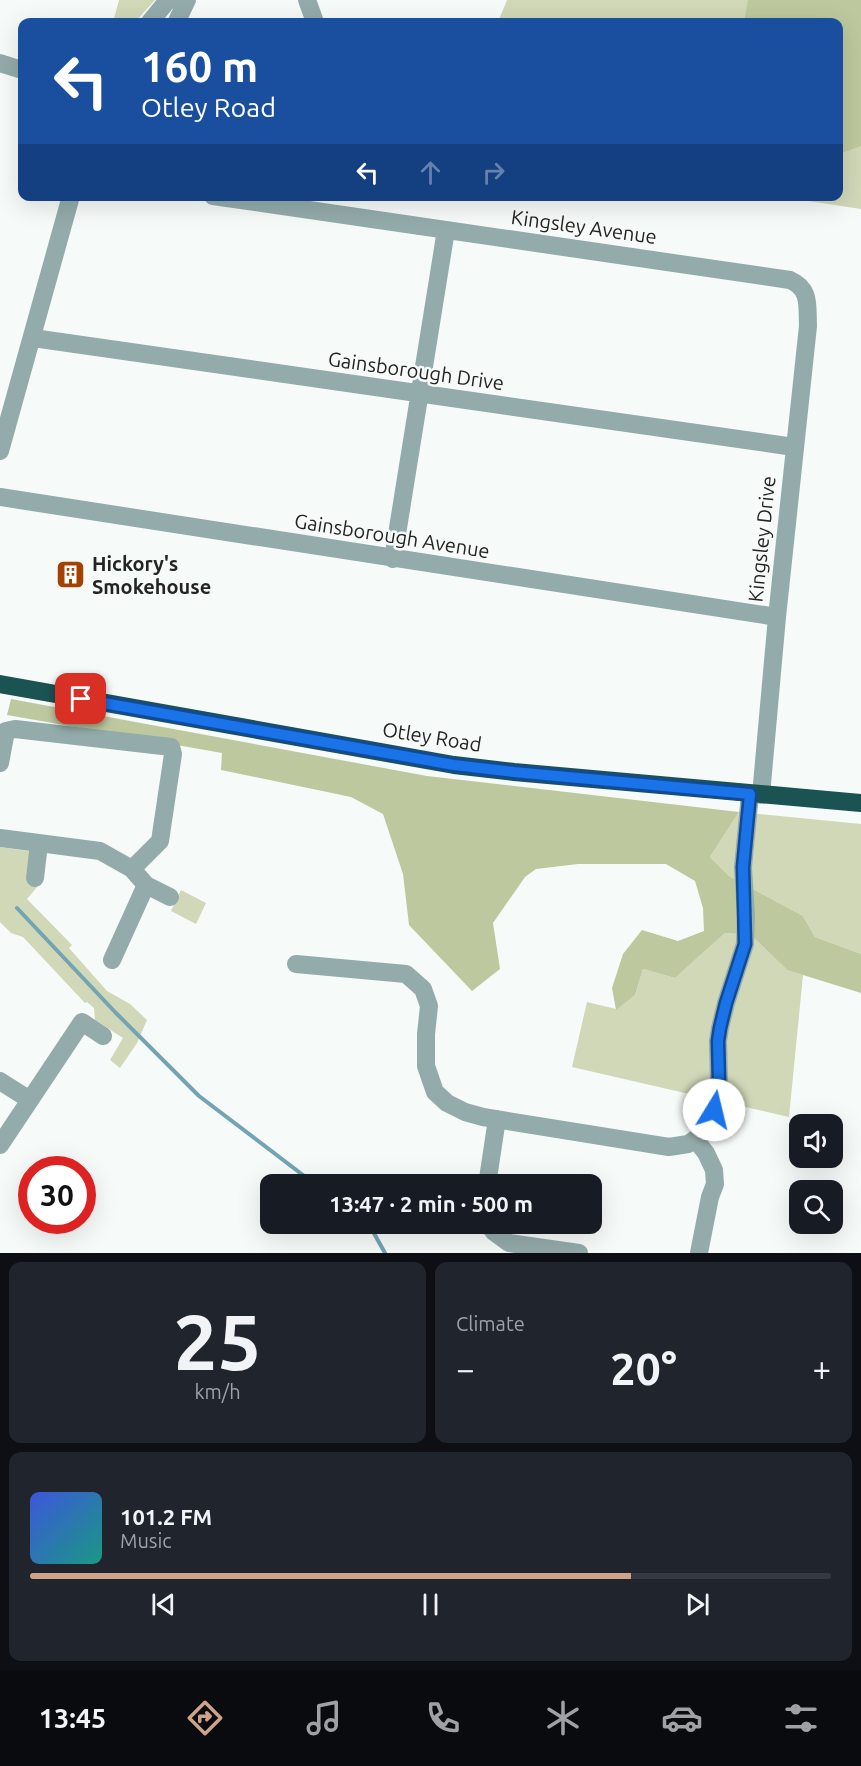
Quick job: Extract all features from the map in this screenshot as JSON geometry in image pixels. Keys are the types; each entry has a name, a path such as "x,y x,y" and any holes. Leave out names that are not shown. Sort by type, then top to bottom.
{"highway":[{"name":"Otley Road","path":"0,684 454,765 526,774 861,803"}],"street":[{"path":"153,18 168,0"},
{"path":"178,18 187,0"},
{"path":"307,0 314,18"},
{"path":"0,63 18,69"},
{"path":"0,451 8,392 33,338 70,201"},
{"name":"Kingsley Avenue","path":"247,201 790,280 798,283 804,289"},
{"path":"393,559 446,230"},
{"name":"Kingsley Drive","path":"695,1139 703,1134 714,1110 719,1082 720,1028 745,944 743,867 756,794 777,617 807,326 807,300 804,289"},
{"name":"Gainsborough Drive","path":"33,338 794,447"},
{"name":"Gainsborough Avenue","path":"0,497 777,617"},
{"path":"0,763 6,730 15,729 171,747 173,754 160,842 132,869"},
{"path":"0,837 100,851 132,869 146,885 170,897"},
{"path":"35,878 39,844"},
{"path":"112,960 146,885"},
{"path":"296,964 406,974 423,989 429,1006 426,1066 435,1092 447,1103 465,1112 669,1147 688,1144 695,1139 706,1153 714,1170 715,1184 710,1197 699,1253"},
{"path":"0,1145 82,1022 104,1036"},
{"path":"0,1081 30,1100"},
{"path":"489,1174 497,1119"},
{"path":"497,1234 509,1243 579,1253"}],"green space":[{"path":"119,0 155,0 139,18 114,18"},
{"path":"507,0 861,0 861,209 808,201 843,201 843,18 500,18"},
{"path":"748,0 861,0 861,146 843,153 843,18 745,18"},
{"path":"11,699 427,776 739,812 710,857 729,876 803,916 815,937 861,954 861,993 787,970 751,935 725,933 675,978 643,969 635,995 616,1010 612,988 623,954 642,930 678,941 704,931 703,908 695,881 666,864 578,864 536,869 525,877 493,923 500,969 472,991 409,925 403,874 383,814 351,797 221,770 222,753 7,715"},
{"path":"739,812 861,824 861,954 815,937 803,916 729,876 710,857"},
{"path":"0,847 41,853 37,887 27,899 72,945 69,948 107,991 130,1004 147,1020 137,1043 120,1068 110,1060 123,1038 95,1020 94,1008 87,1002 85,1003 23,937 11,933 0,922"},
{"path":"181,890 206,903 196,924 171,911"},
{"path":"725,933 751,935 787,970 803,975 789,1117 572,1067 587,1002 616,1009 635,995 643,969 675,978"}],"waterway":[{"path":"17,908 115,1012 199,1096 302,1174"},
{"path":"374,1234 385,1253"}],"place":[{"name":"Hickory's Smokehouse","path":"71,575"}],"route":[{"path":"81,699 454,765 750,794 743,867 745,944 720,1028 719,1082 714,1110"}]}
